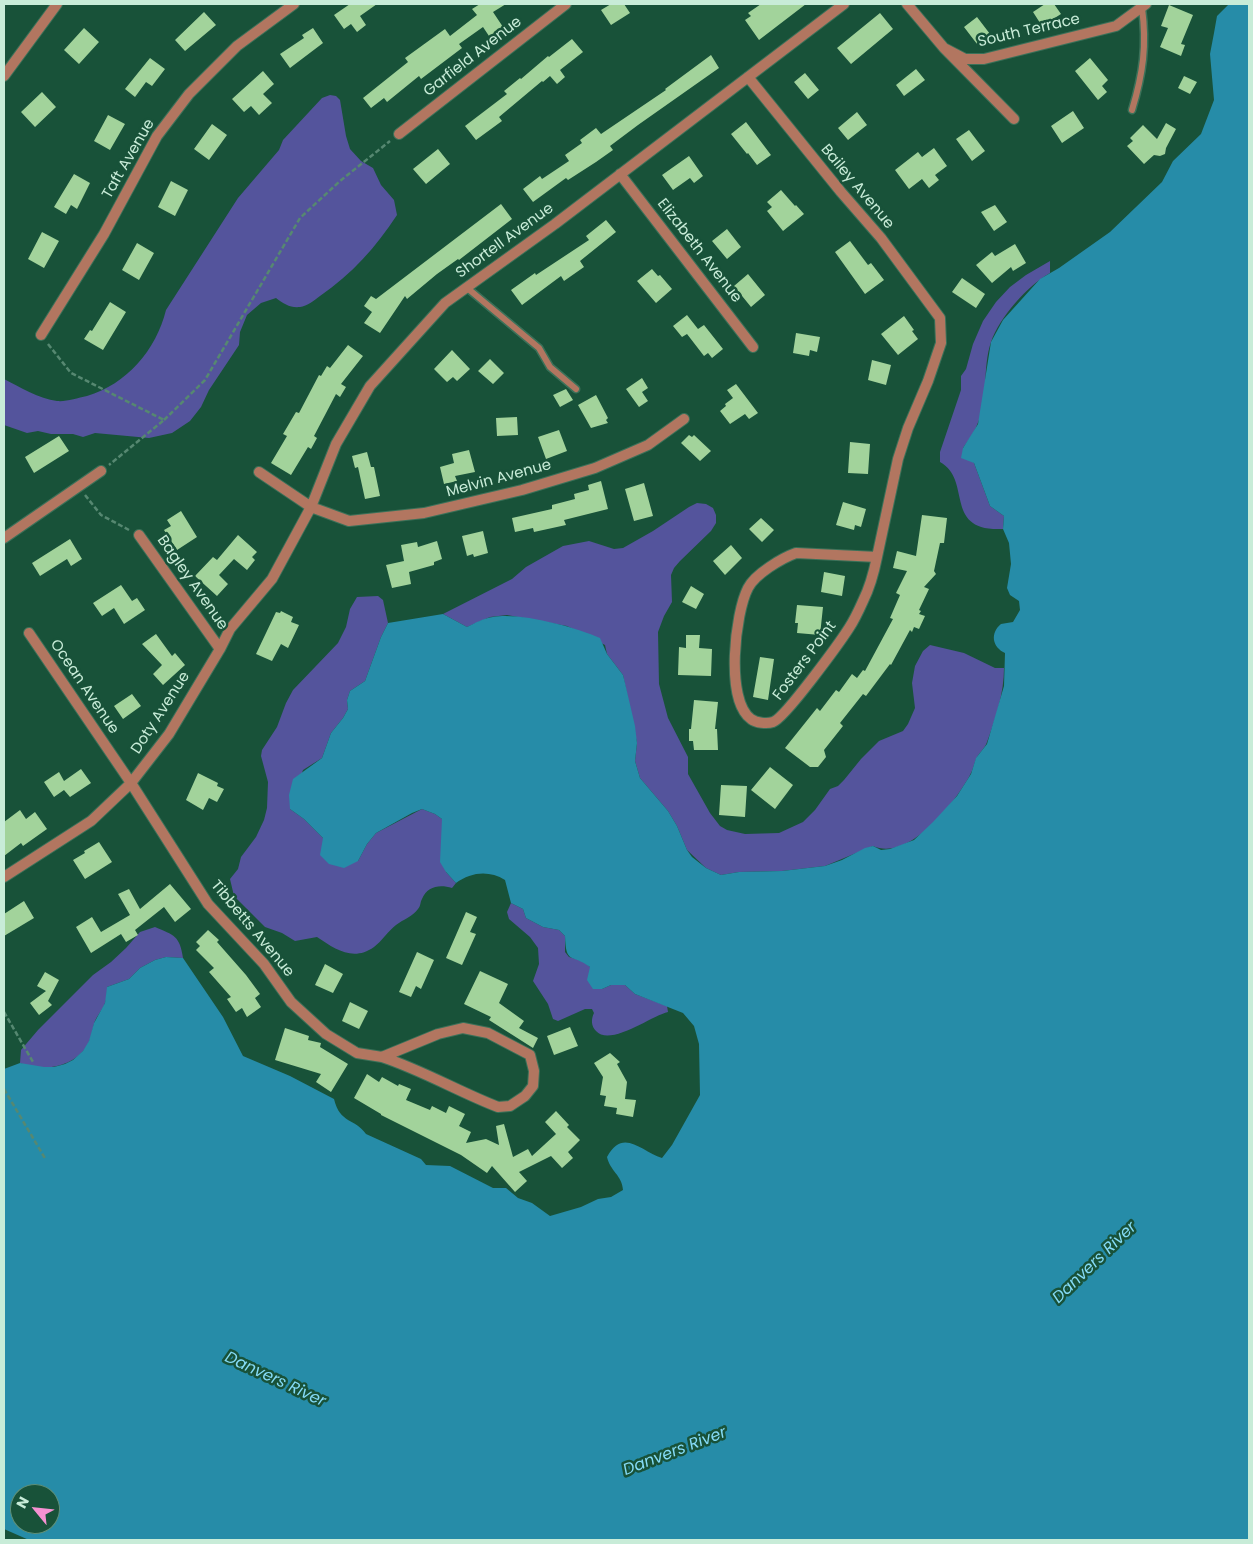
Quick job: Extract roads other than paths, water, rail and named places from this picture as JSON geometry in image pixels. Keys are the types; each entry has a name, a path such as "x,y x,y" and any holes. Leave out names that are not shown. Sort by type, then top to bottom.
{"street":[{"path":"4,76 56,4"},
{"name":"Taft Avenue","path":"41,335 104,234 157,136 184,101 237,46 294,4"},
{"name":"Garfield Avenue","path":"400,134 566,4"},
{"name":"Shortell Avenue","path":"272,579 310,507 336,444 370,386 445,303 555,224 844,4"},
{"path":"907,4 944,48 1014,119"},
{"name":"South Terrace","path":"944,48 966,59 984,59 1116,26 1144,6"},
{"name":"Bailey Avenue","path":"748,76 841,192 881,238 940,318"},
{"name":"Elizabeth Avenue","path":"620,174 753,347"},
{"name":"Fosters Point","path":"877,557 796,553 781,559 748,586 740,612 735,660 737,692 743,711 752,720 763,723 774,722 782,716 810,682 849,628 864,599 874,574 898,459 941,342 940,318"},
{"name":"Melvin Avenue","path":"259,472 310,507 350,521 424,513 522,490 595,468 648,445 684,419"},
{"path":"4,538 101,471"},
{"name":"Bagley Avenue","path":"139,535 220,649"},
{"name":"Doty Avenue","path":"4,877 91,821 131,783 169,734 230,629 272,579"},
{"name":"Ocean Avenue","path":"29,633 131,783"},
{"name":"Tibbetts Avenue","path":"131,783 208,904 264,964 291,1002 326,1034 356,1053 382,1057 404,1064 420,1073 498,1107 510,1106 525,1096 532,1086 534,1071 530,1055 488,1033 463,1028 438,1034 382,1057"}],"lane":[{"path":"1132,110 1144,61 1144,6"},
{"path":"466,287 539,348 550,367 576,389"}],"water":[{"name":"Danvers River","path":"1229,4 1249,4 1249,1540 29,1540 15,1534 60,1534 60,1484 10,1484 10,1532 4,1529 4,1069 20,1063 54,1067 73,1060 83,1051 89,1041 94,1023 105,1003 107,987 129,979 140,968 155,960 166,957 183,958 223,1017 243,1056 290,1076 334,1099 340,1113 366,1134 421,1159 426,1165 450,1166 493,1188 506,1188 518,1198 532,1203 550,1216 581,1207 598,1199 611,1197 623,1190 620,1180 607,1157 613,1148 620,1144 633,1144 662,1158 672,1145 700,1095 699,1044 694,1026 683,1013 635,994 625,985 611,985 602,989 593,989 587,980 590,967 568,955 565,936 559,930 543,927 526,918 523,909 511,903 505,880 493,875 480,874 468,876 456,883 440,862 442,819 435,814 422,809 412,813 376,833 367,844 358,861 344,868 329,864 320,855 323,838 304,819 290,809 289,795 293,779 322,758 331,733 348,709 347,700 350,691 365,681 388,623 443,614 467,627 490,618 518,617 562,625 600,638 607,654 623,675 635,726 637,743 635,761 640,778 668,811 692,857 706,868 721,875 825,866 842,860 865,848 873,846 881,850 890,849 914,840 957,796 971,774 976,758 987,744 1004,686 1005,653 995,644 995,631 1001,624 1013,622 1020,610 1019,601 1010,595 1007,588 1011,564 1009,543 1003,529 1004,516 990,506 974,463 961,458 963,448 978,424 991,342 1003,320 1040,279 1110,232 1162,182 1173,161 1201,134 1214,100 1210,54 1217,16"}]}
